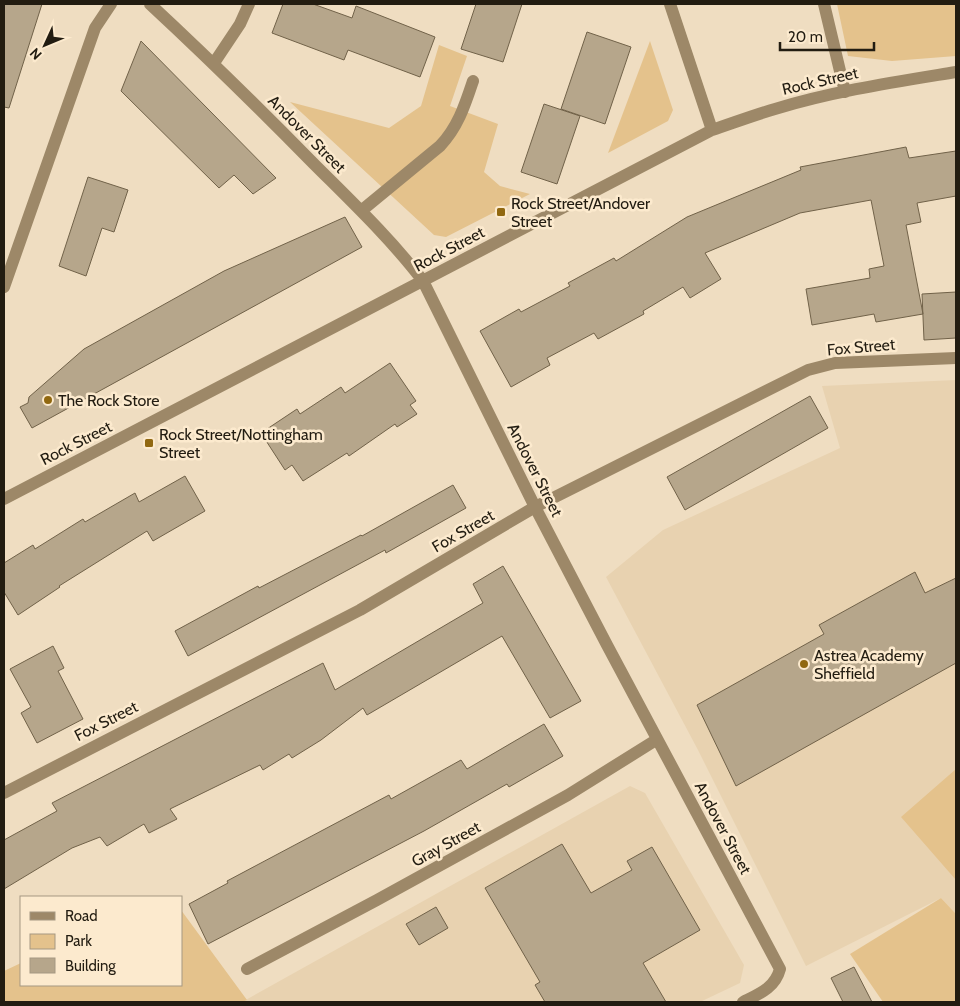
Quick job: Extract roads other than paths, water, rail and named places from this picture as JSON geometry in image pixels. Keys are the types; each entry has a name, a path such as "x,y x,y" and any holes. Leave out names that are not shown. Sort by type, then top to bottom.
{"street":[{"path":"4,287 95,28 110,4"},
{"name":"Andover Street","path":"150,4 214,63 361,211 422,281 535,507 656,740 780,969 777,979 769,988 743,1002"},
{"path":"214,63 240,24 249,4"},
{"path":"670,4 712,130"},
{"path":"824,4 845,92"},
{"name":"Rock Street","path":"4,499 712,130 775,109 845,92 956,72"},
{"path":"361,211 440,146 450,135 460,119 473,81"},
{"name":"Fox Street","path":"4,793 360,610 535,507 808,370 835,363 956,358"},
{"name":"Gray Street","path":"247,969 568,795 656,740"}],"place":[{"name":"Rock Street/Andover Street","path":"501,212"},
{"name":"The Rock Store","path":"48,400"},
{"name":"Rock Street/Nottingham Street","path":"149,443"},
{"name":"Astrea Academy Sheffield","path":"804,664"}]}
